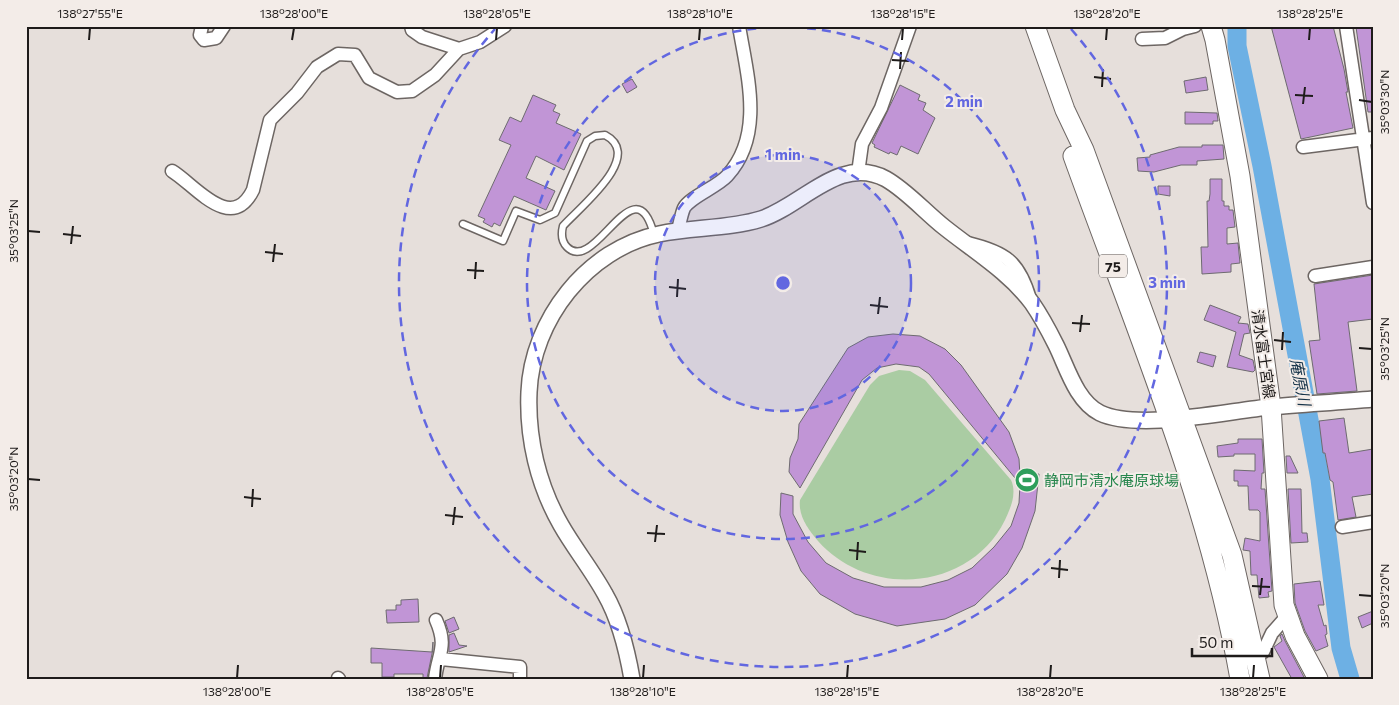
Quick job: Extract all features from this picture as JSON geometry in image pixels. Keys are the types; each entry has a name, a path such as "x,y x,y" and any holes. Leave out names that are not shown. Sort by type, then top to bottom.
{"main road":[{"name":"75","path":"1034,26 1064,110 1072,153 1232,555 1260,679"},
{"name":"清水富士宮線","path":"1211,26 1216,40 1240,176 1271,407 1287,616 1318,679"},
{"name":"75","path":"1176,418 1228,615 1240,679"}],"street":[{"path":"202,26 200,34 204,40 216,38 224,26"},
{"path":"411,26 412,30 422,37 459,49"},
{"path":"172,171 206,200 227,208 238,207 249,199 253,190 270,120 296,93 317,66 338,54 355,56 369,78 397,92 412,90 435,75 459,49 480,42 505,26"},
{"path":"678,230 685,207 726,176 737,160 748,133 752,104 739,26"},
{"path":"858,173 862,144 882,108 910,26"},
{"path":"1142,39 1165,38 1183,29 1195,26"},
{"path":"1346,26 1368,139 1373,203"},
{"path":"1303,147 1368,139"},
{"path":"632,679 624,640 606,596 561,525 543,485 532,442 529,392 532,366 538,344 547,323 564,296 600,262 630,244 654,235 678,230 742,224 764,218 790,205 830,180 858,173 871,173 886,179 1007,276 1031,302 1054,340 1082,397 1095,410 1124,420 1176,418 1271,407 1373,399"},
{"path":"1315,276 1373,267"},
{"path":"1342,527 1373,522"},
{"path":"1255,652 1263,652 1272,634 1287,616"},
{"path":"435,679 441,659 443,639 436,620"},
{"path":"441,659 520,667 520,679"}],"lane":[{"path":"463,224 503,241 516,211 540,220 555,213 586,141 595,136 605,135 616,143 619,152 618,163 610,175 563,226 561,235 563,242 568,249 576,252 587,251 624,212 635,210 645,214 650,220 654,235"}],"green space":[{"path":"899,370 910,371 925,380 1011,480 1013,485 1011,505 1005,520 989,544 968,561 944,573 918,579 890,579 864,572 839,560 811,532 804,522 800,506 800,500 870,385 879,376"}],"building":[{"path":"1271,26 1333,26 1344,69 1353,128 1301,139"},
{"path":"1373,26 1373,112 1368,112 1356,27"},
{"path":"1206,77 1208,90 1186,93 1184,81"},
{"path":"632,79 637,87 627,93 622,84"},
{"path":"900,85 920,95 918,100 926,103 923,110 935,118 918,154 901,146 897,155 890,152 889,154 874,147 875,145 872,143"},
{"path":"533,95 556,105 553,111 560,114 556,123 581,134 564,170 536,156 526,178 555,191 546,210 514,196 500,226 494,223 492,227 483,222 485,219 478,216 511,145 499,140 510,117 521,122"},
{"path":"1185,112 1217,113 1218,121 1213,121 1213,124 1185,124"},
{"path":"1202,145 1223,145 1224,159 1197,161 1197,165 1181,165 1154,172 1138,171 1137,158 1150,157 1150,155 1179,147 1202,147"},
{"path":"1210,179 1222,179 1222,201 1224,201 1224,206 1229,206 1229,210 1233,210 1235,227 1227,228 1227,244 1238,243 1240,263 1231,264 1231,272 1202,274 1201,247 1208,247 1207,201 1209,201 1210,194"},
{"path":"1158,186 1170,186 1170,196 1158,194"},
{"path":"1373,275 1373,319 1348,322 1357,391 1317,394 1309,341 1320,340 1314,284"},
{"path":"1210,305 1241,317 1238,323 1248,324 1250,333 1244,334 1239,355 1253,360 1255,370 1253,372 1227,367 1236,332 1204,320"},
{"name":"静岡市清水庵原球場","path":"893,334 920,336 945,349 961,365 1009,432 1019,459 1020,476 1039,474 1035,511 1022,548 1007,574 975,605 945,619 897,626 855,614 820,594 801,571 788,542 780,515 781,493 793,496 793,514 808,542 826,563 853,578 884,587 921,587 948,580 972,568 994,547 1011,526 1019,503 1020,484 929,374 919,367 896,364 877,368 862,380 800,488 789,472 790,458 798,439 799,424 848,348 868,337"},
{"path":"1200,352 1216,356 1213,367 1197,362"},
{"path":"1344,418 1349,453 1373,449 1373,494 1352,497 1356,517 1338,520 1333,482 1330,480 1325,453 1323,453 1319,421"},
{"path":"1238,439 1262,439 1264,473 1262,473 1261,489 1265,489 1272,591 1268,592 1269,597 1259,598 1257,575 1251,575 1250,551 1243,550 1245,538 1260,541 1260,512 1258,510 1249,510 1248,486 1238,486 1238,481 1234,481 1234,470 1255,471 1255,454 1234,454 1234,456 1218,457 1217,446 1238,443"},
{"path":"1286,456 1290,456 1298,473 1287,473"},
{"path":"1288,489 1301,489 1302,533 1307,533 1308,542 1291,543"},
{"path":"1320,581 1324,605 1318,605 1324,626 1326,625 1327,634 1325,635 1328,646 1316,651 1305,631 1295,603 1294,584"},
{"path":"418,599 419,622 387,623 386,610 396,610 396,605 401,605 401,600"},
{"path":"1373,611 1373,623 1362,628 1358,617"},
{"path":"454,617 459,629 449,633 445,621"},
{"path":"454,633 459,645 467,646 449,652 449,635"},
{"path":"1282,634 1305,679 1292,679 1274,647 1282,641 1280,636"},
{"path":"433,642 433,649 427,678 423,678 423,674 394,674 394,677 382,677 382,663 371,663 371,648 432,652"}],"waterway":[{"name":"庵原川","path":"1237,26 1237,46 1262,166 1320,479 1341,648 1350,679"}],"place":[{"name":"静岡市清水庵原球場","path":"1027,480"}]}
